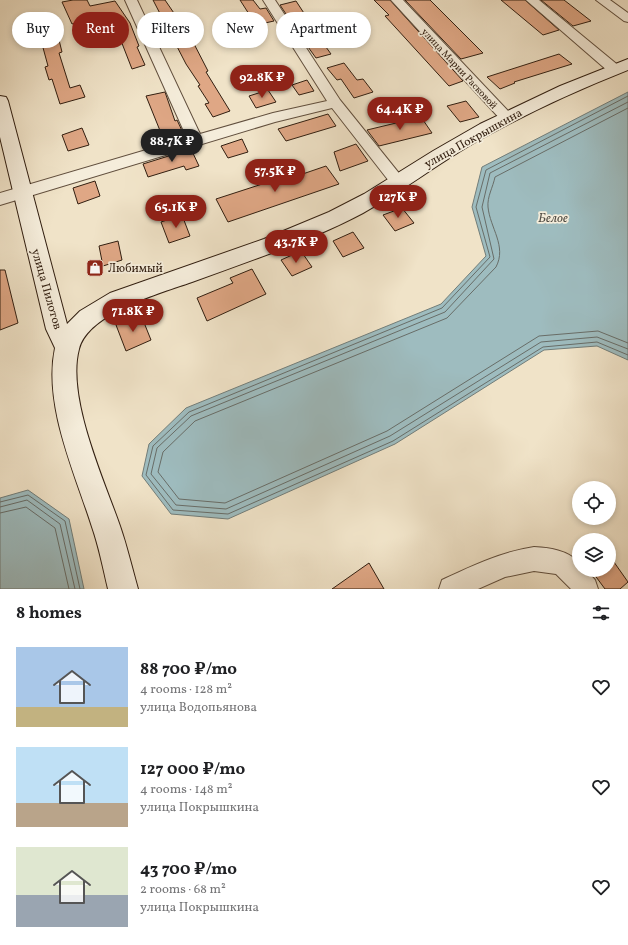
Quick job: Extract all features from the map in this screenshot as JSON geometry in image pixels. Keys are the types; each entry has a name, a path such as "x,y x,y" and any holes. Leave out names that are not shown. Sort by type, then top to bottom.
{"street":[{"path":"130,0 196,141"},
{"path":"269,0 335,103 397,181"},
{"name":"улица Марии Расковой","path":"397,0 507,118"},
{"path":"532,0 621,67"},
{"path":"602,0 628,18"},
{"name":"улица Покрышкина","path":"68,344 77,329 92,314 107,306 137,293 295,237 357,206 468,138 560,92 621,67"},
{"name":"улица Пилотов","path":"0,101 57,329 63,340 68,344 64,361 65,389 86,466 107,530 123,589"},
{"path":"0,199 273,118 335,103"},
{"path":"451,589 518,562 540,558 562,563 586,589"}],"water":[{"name":"Белое","path":"628,92 628,360 597,346 544,350 395,444 228,519 171,514 142,476 149,444 186,408 441,304 486,256 472,207 482,167"},
{"path":"28,490 69,519 84,589 0,589 0,498"}],"building":[{"path":"87,0 90,6 115,1 122,12 72,12 72,24 62,2"},
{"path":"153,0 165,0 173,12 159,12"},
{"path":"240,0 253,0 260,9 266,8 274,21 268,22 268,12 248,12"},
{"path":"374,0 390,0 463,81 449,86 385,16 389,15"},
{"path":"405,0 430,0 483,53 461,59"},
{"path":"501,0 525,0 559,30 543,35"},
{"path":"541,0 564,0 591,21 573,26"},
{"path":"296,1 303,12 285,12 280,5"},
{"path":"129,22 137,41 137,48 145,65 132,69 124,48 129,48"},
{"path":"43,48 61,48 62,52 59,53 70,88 80,85 85,97 60,104 52,79 49,80 45,67 48,66"},
{"path":"178,48 196,48 208,71 206,72 230,111 213,117 205,104 209,103 198,86 200,85"},
{"path":"309,48 327,48 331,54 316,58"},
{"path":"559,54 572,64 514,82 515,83 500,89 487,77"},
{"path":"344,63 357,80 363,79 373,92 354,98 341,79 337,80 327,68"},
{"path":"307,80 314,91 299,95 292,85"},
{"path":"268,90 276,102 256,108 249,96"},
{"path":"165,92 175,121 177,120 185,137 165,143 146,96"},
{"path":"466,101 479,117 460,122 447,106"},
{"path":"328,114 336,126 286,141 278,129"},
{"path":"421,117 432,133 379,146 367,130"},
{"path":"82,128 89,145 68,151 62,135"},
{"path":"242,139 248,152 228,158 221,146"},
{"path":"356,144 368,161 340,171 334,152"},
{"path":"191,149 199,166 186,170 184,166 148,177 143,164"},
{"path":"326,166 339,184 228,222 216,199 287,176 288,179"},
{"path":"95,181 100,196 78,204 73,188"},
{"path":"402,208 414,223 395,231 383,215"},
{"path":"182,215 190,236 169,243 161,222"},
{"path":"353,232 364,248 343,257 333,241"},
{"path":"118,241 122,260 103,266 99,246"},
{"path":"301,251 312,267 292,276 281,260"},
{"path":"252,269 266,294 207,321 197,298 233,283 230,278"},
{"path":"0,270 5,270 18,323 0,330"},
{"path":"141,315 151,340 126,351 116,325"},
{"path":"369,563 384,589 332,589"},
{"path":"616,565 628,582 620,589 605,589 596,577 616,577"}],"place":[{"name":"Любимый","path":"95,268"}]}
